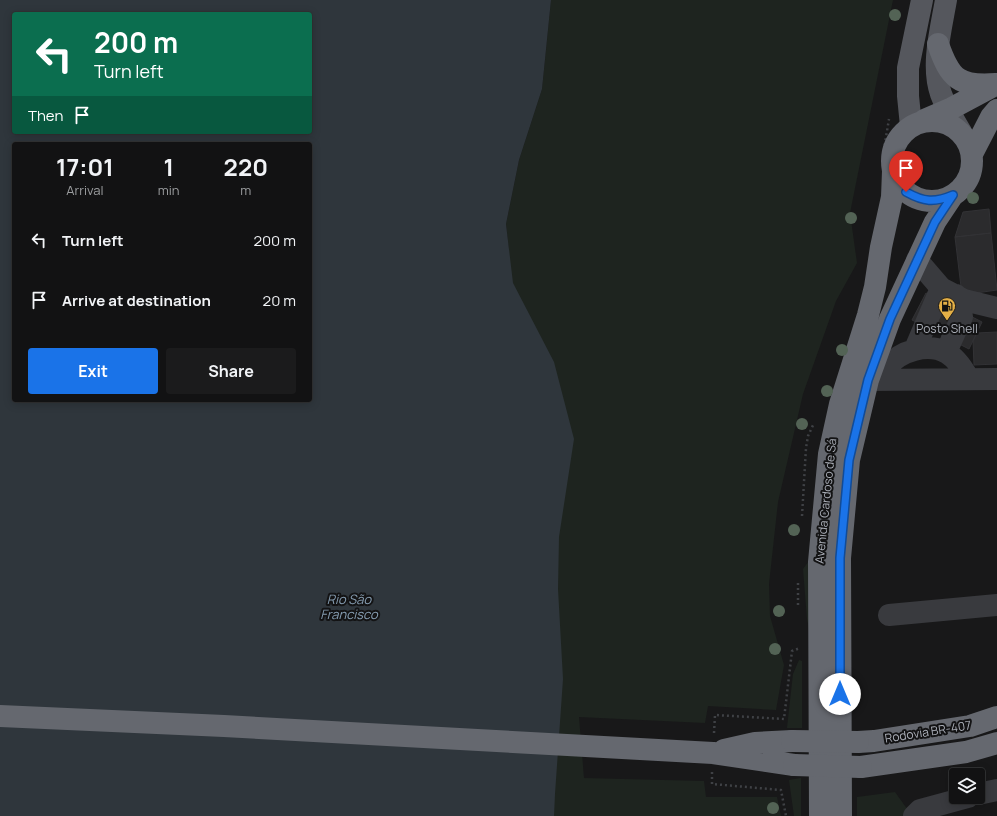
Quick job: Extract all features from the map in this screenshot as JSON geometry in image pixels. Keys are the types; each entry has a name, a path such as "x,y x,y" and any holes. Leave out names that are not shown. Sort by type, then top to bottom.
{"highway":[{"path":"938,44 945,63 955,77 971,84 997,84"},
{"path":"915,124 929,120 941,121 951,125 961,132 968,142 972,154 972,166 968,178 962,188 953,195 942,200 929,201 917,198 906,192 898,182 893,171 891,158 894,145 901,134 915,124 997,84"},
{"path":"972,154 991,117 997,110"},
{"name":"Avenida Cardoso de Sá","path":"820,816 819,562 829,454 840,404 873,296 881,247 892,196 893,171"},
{"name":"Avenida Cardoso de Sá","path":"841,816 840,558 849,460 874,380 890,319 935,222 953,195"},
{"path":"0,716 713,745"},
{"name":"Rodovia BR-407","path":"713,745 792,741 874,741 970,726 997,717"},
{"name":"Rodovia BR-407","path":"713,745 794,766 861,767 966,752 997,743"}],"main road":[{"path":"915,124 908,96 908,68 922,0"},
{"path":"946,0 938,44 938,82 940,92 961,132"}],"street":[{"path":"917,260 949,292 964,300 997,308"},
{"path":"931,350 949,292"},
{"path":"931,350 962,317 949,292"},
{"path":"874,380 887,366 900,356 931,350 958,362 969,379"},
{"path":"874,380 997,379"},
{"path":"889,615 997,605"},
{"path":"985,793 997,790"},
{"path":"917,813 956,805"}],"path":[{"path":"713,745 715,715 784,719 792,651 804,646"}],"shaded area":[{"path":"551,0 893,0 850,213 857,263 836,301 803,394 778,502 769,584 770,616 784,665 776,710 708,706 705,723 579,717 584,778 704,781 706,797 777,797 781,816 475,816 509,250 506,224 519,160 542,89"},
{"path":"814,554 815,659 807,619 803,569"},
{"path":"799,660 802,661 802,728 787,728 793,674"},
{"path":"801,778 801,816 794,816 789,780"},
{"path":"895,792 910,813 910,816 857,816 857,797"}],"water":[{"name":"Rio São Francisco","path":"0,0 551,0 542,89 519,160 506,224 513,283 554,362 574,439 559,537 558,589 563,679 554,816 0,816"}],"building":[{"path":"989,209 991,233 955,237 963,212"},
{"path":"991,233 997,290 962,295 955,237"},
{"name":"Posto Shell","path":"926,293 982,322 969,349 912,320"},
{"path":"997,332 997,364 974,365 973,341 977,333"}],"place":[{"name":"Posto Shell","path":"947,321"}],"route":[{"path":"840,694 840,558 849,460 868,380 890,319 935,222 953,195 942,200 929,201 917,198 906,192"}]}
